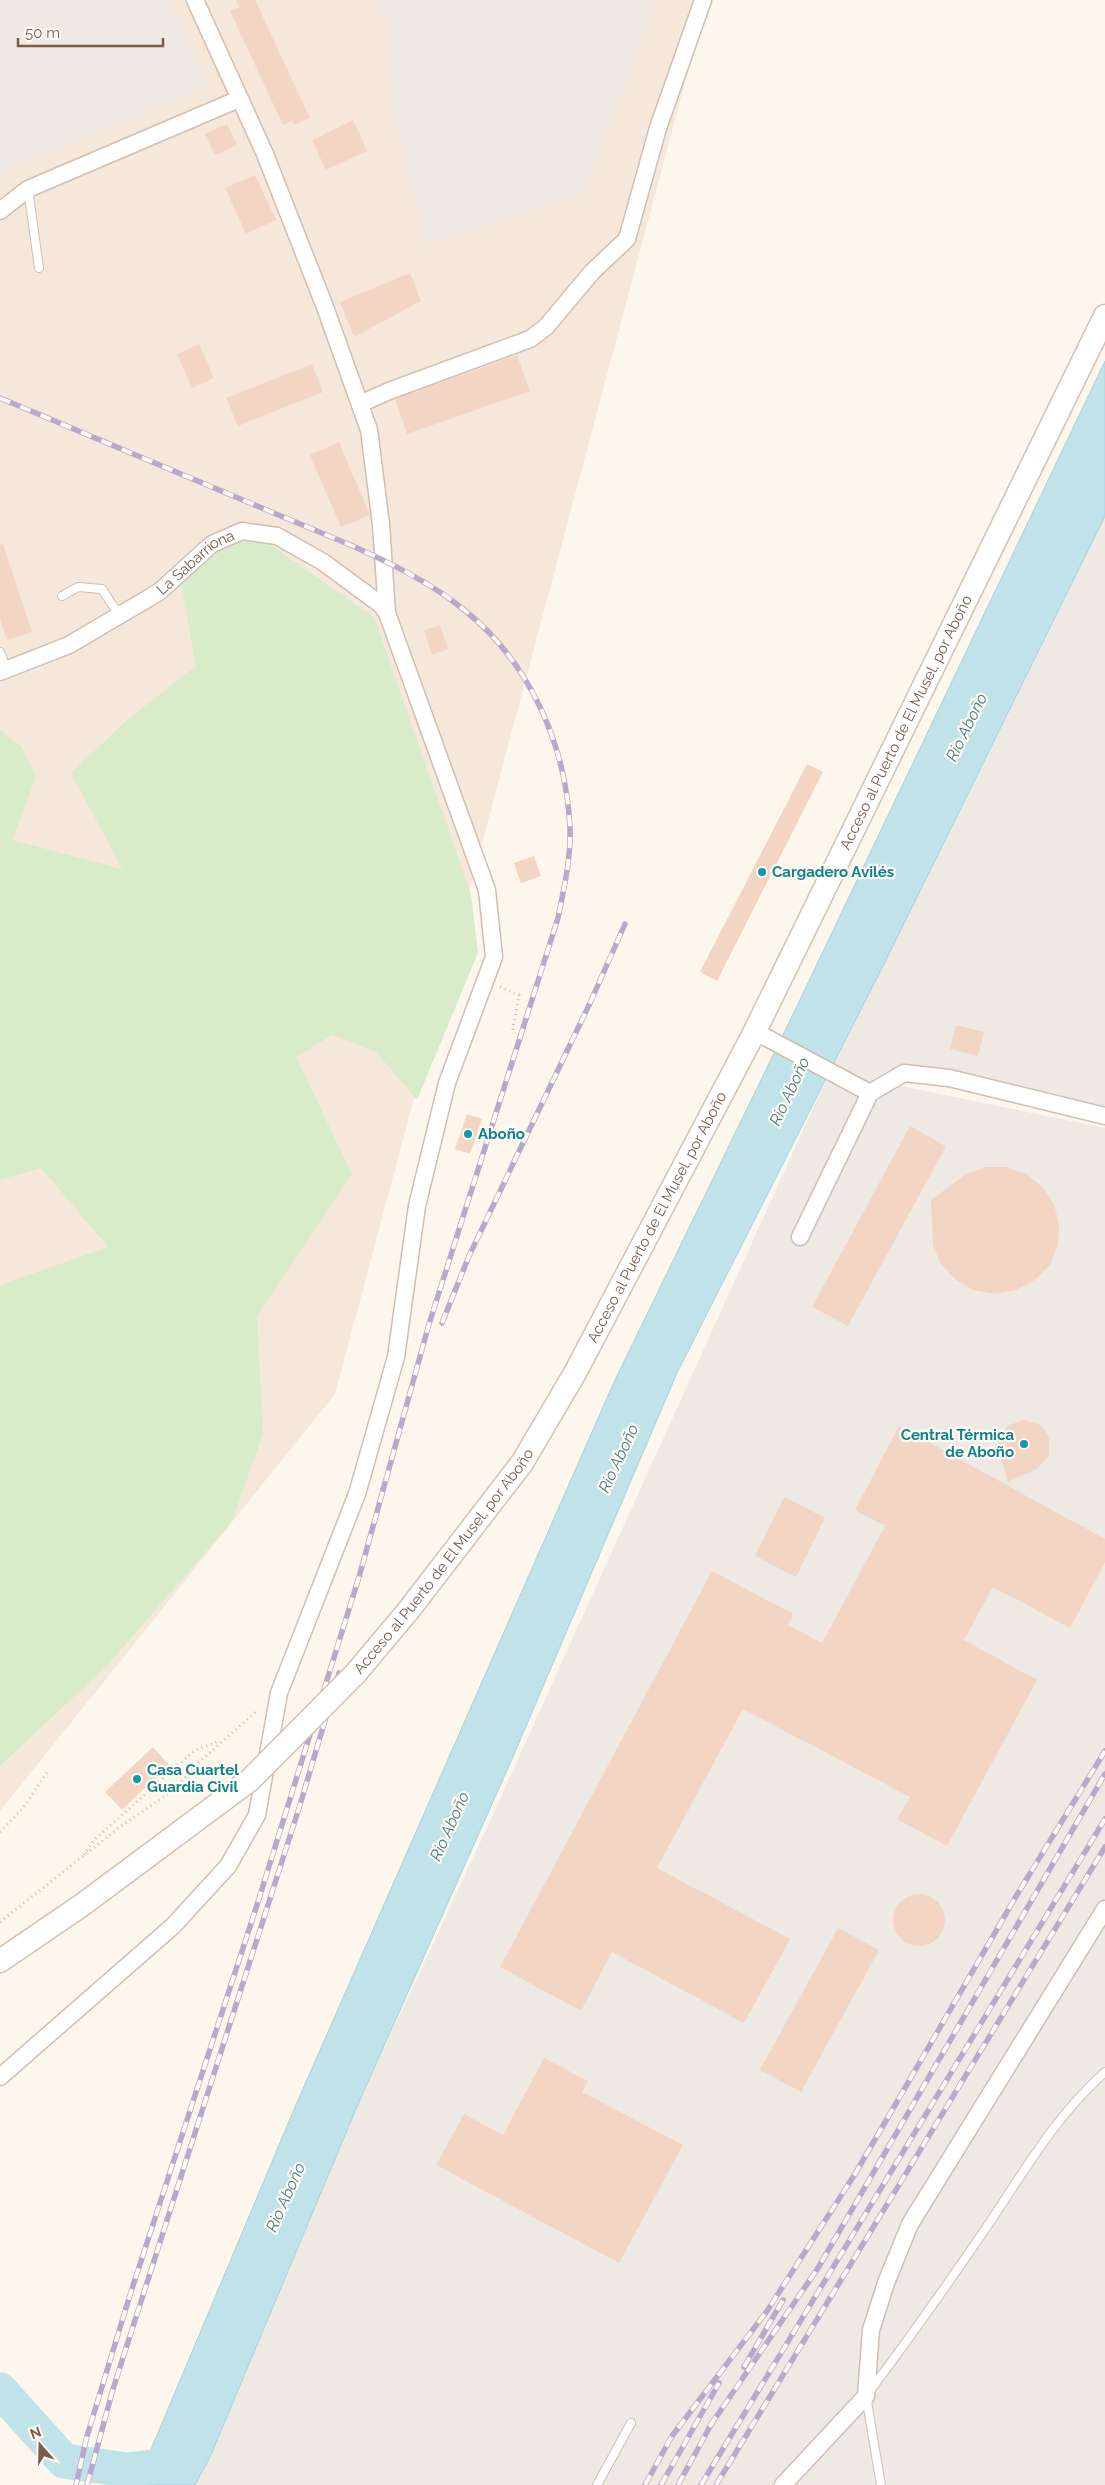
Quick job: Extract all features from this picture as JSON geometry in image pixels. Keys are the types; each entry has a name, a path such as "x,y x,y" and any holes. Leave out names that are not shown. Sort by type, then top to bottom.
{"street":[{"path":"0,2077 173,1926 228,1866 257,1815 279,1693 357,1494 396,1357 417,1206 447,1083 494,957 487,890 387,613 381,524 370,439 360,404 272,172 195,0"},
{"path":"360,404 389,391 530,339 546,327 592,272 627,239 658,128 703,0"},
{"path":"0,211 28,189 239,99"},
{"name":"Acceso al Puerto de El Musel, por Aboño","path":"0,1960 82,1905 250,1780 355,1674 408,1611 522,1463 575,1373 761,1036 1105,316"},
{"name":"La Sabarriona","path":"3,671 69,645 159,592 212,544 242,531 277,536 315,558 380,604 387,613"},
{"path":"761,1036 870,1093"},
{"path":"800,1237 870,1093 904,1072 949,1078 1105,1116"},
{"path":"783,2485 866,2396 871,2330 886,2283 910,2224 1105,1908"}],"lane":[{"path":"28,189 39,268"},
{"path":"62,596 78,587 102,589 119,615"},
{"path":"0,652 3,671"},
{"path":"881,2485 866,2396 922,2322 1042,2142 1078,2096 1105,2072"},
{"path":"597,2485 631,2423"}],"path":[{"path":"485,980 519,995 512,1034"},
{"path":"0,1922 121,1826 174,1790 222,1740 279,1693"},
{"path":"81,1858 94,1840 194,1751 222,1740"},
{"path":"0,1832 24,1806 49,1769"}],"shaded area":[{"path":"0,0 707,0 335,1394 0,1811"},
{"path":"0,0 169,0 208,86 12,167 0,176"},
{"path":"375,0 657,0 583,193 425,244 395,121 386,18"},
{"name":"Central Térmica de Aboño","path":"1105,516 1105,1116 904,1073 887,1083 1105,1128 1105,2485 195,2485 210,2457 356,2109 479,1845 818,1097"}],"green space":[{"path":"247,539 272,546 374,617 471,894 478,953 417,1100 376,1052 332,1035 296,1057 352,1174 257,1316 263,1434 232,1521 109,1664 0,1766 0,1285 108,1247 41,1168 0,1180 0,730 22,747 36,777 12,840 122,869 71,773 128,719 196,666 181,584 217,551"}],"water":[{"name":"Rio Aboño","path":"1105,361 1105,516 884,964 677,1373 512,1759 356,2109 210,2457 195,2485 136,2485 295,2107 614,1382 796,1008"}],"building":[{"path":"236,0 255,0 310,118 294,125 292,121 283,125 230,11 239,7"},
{"path":"353,120 367,151 326,170 312,140"},
{"path":"227,124 237,145 215,155 205,134"},
{"path":"255,175 276,220 246,234 225,188"},
{"path":"410,273 421,301 354,337 340,302"},
{"path":"199,344 214,378 192,388 177,354"},
{"path":"517,355 530,391 407,434 395,399"},
{"path":"312,364 323,392 238,426 226,398"},
{"path":"339,442 370,515 341,527 310,455"},
{"path":"3,544 32,632 7,640 0,619 0,545"},
{"path":"440,625 448,649 432,655 424,630"},
{"name":"Cargadero Avilés","path":"807,764 823,772 717,981 700,972"},
{"path":"534,856 541,876 521,883 514,863"},
{"path":"956,1025 984,1032 978,1056 950,1049"},
{"name":"Aboño","path":"467,1114 482,1119 470,1154 455,1149"},
{"path":"910,1126 946,1146 848,1326 812,1307"},
{"path":"986,1167 1006,1167 1026,1174 1042,1186 1054,1204 1059,1224 1058,1245 1050,1265 1035,1280 1016,1290 995,1294 974,1290 956,1280 941,1264 933,1245 931,1200 966,1174"},
{"name":"Central Térmica de Aboño","path":"1023,1420 1039,1424 1045,1430 1049,1438 1049,1455 1038,1468 1008,1482 998,1449 998,1441 1007,1426"},
{"path":"899,1426 1105,1539 1105,1562 1070,1628 993,1587 964,1640 1037,1680 947,1846 897,1819 910,1797 743,1709 657,1868 790,1939 744,2023 612,1952 581,2011 500,1967 712,1571 793,1614 788,1625 822,1643 885,1526 855,1510"},
{"path":"784,1497 825,1518 796,1577 755,1556"},
{"name":"Casa Cuartel Guardia Civil","path":"153,1747 169,1765 122,1810 105,1792"},
{"path":"919,1894 933,1898 941,1906 945,1920 941,1934 933,1942 919,1946 905,1942 897,1934 893,1920 897,1906 905,1898"},
{"path":"838,1928 879,1950 801,2092 760,2070"},
{"path":"544,2058 588,2081 582,2092 683,2145 619,2263 436,2165 464,2114 503,2135"}],"waterway":[{"path":"0,2390 64,2461 127,2470 167,2465"}],"railway":[{"path":"0,398 355,547 411,575 463,609 507,653 525,679 540,706 561,766 570,828 568,862 558,918 429,1324 359,1577 257,1905 130,2295 87,2436 76,2485"},
{"path":"442,1323 469,1256 590,1003 625,924"},
{"path":"87,2485 113,2389 300,1805 339,1673"},
{"path":"645,2485 672,2436 767,2311 855,2174 1018,1893 1105,1751"},
{"path":"710,2426 818,2268 1105,1774"},
{"path":"701,2485 1105,1819"},
{"path":"716,2485 1105,1847"},
{"path":"744,2367 783,2300"},
{"path":"661,2485 719,2383"},
{"path":"678,2485 713,2421"}],"place":[{"name":"Cargadero Avilés","path":"762,872"},
{"name":"Aboño","path":"468,1134"},
{"name":"Central Térmica de Aboño","path":"1024,1444"},
{"name":"Casa Cuartel Guardia Civil","path":"137,1779"}]}
